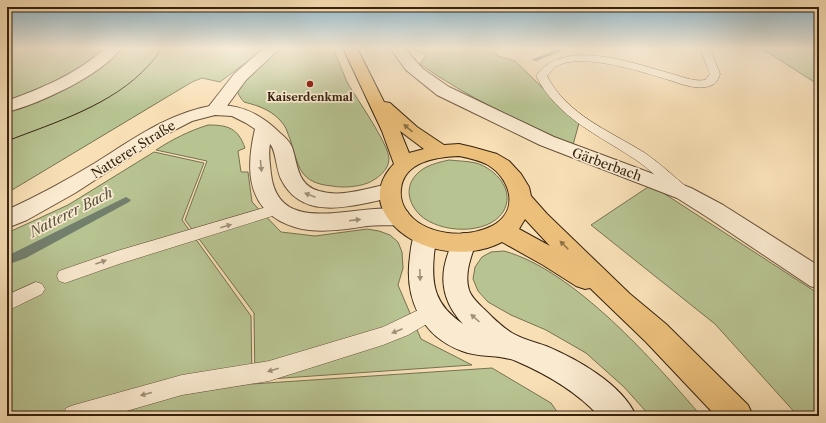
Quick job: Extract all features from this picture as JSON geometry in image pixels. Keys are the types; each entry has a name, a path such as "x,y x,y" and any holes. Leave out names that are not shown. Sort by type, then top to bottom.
{"main road":[{"path":"359,68 392,131 404,165"},
{"path":"376,100 411,131 440,151"},
{"path":"459,150 477,154 494,161 508,171 518,184 521,199 519,210 512,222 502,231 484,239 464,242 444,241 425,236 410,228 399,217 391,204 389,191 394,177 404,165 415,158 440,151 459,150"},
{"path":"521,199 621,302 672,349 738,416"},
{"path":"502,231 552,258 621,302"}],"street":[{"path":"7,107 58,86 88,68"},
{"path":"215,110 240,77 251,68"},
{"name":"Gärberbach","path":"414,68 428,81 442,91 547,141 684,193 715,211 819,278"},
{"name":"Natterer Straße","path":"7,220 58,194 168,126 191,115 215,110 231,111 243,114 255,119 264,127 282,146 290,179 302,192 312,197 325,200 340,200 389,191"},
{"path":"264,127 259,151 262,183 266,197 277,209 298,220 310,222 335,222 380,216 399,217"},
{"path":"425,236 420,265 421,288 425,300 432,312 444,326 465,340 504,344 563,368 593,390 620,416"},
{"path":"464,242 458,256 454,273 454,287 459,299 467,310 504,344"}],"lane":[{"path":"547,68 541,76 544,86 563,106 594,129 642,158 684,193"},
{"path":"635,68 688,82 707,83 712,80 715,74 713,68"},
{"path":"65,276 113,258 241,222 277,209"},
{"path":"7,303 36,289"},
{"path":"74,416 182,385 269,371 383,336 401,329 432,312"}],"green space":[{"path":"7,68 239,68 220,82 202,78 192,82 7,193"},
{"path":"256,68 341,68 347,82 378,132 388,152 389,159 385,170 379,177 368,183 350,187 321,184 307,177 302,172 286,128 280,120 276,116 256,105 244,102 238,94 240,84"},
{"path":"426,68 522,68 579,123 573,145 514,118 475,98"},
{"path":"792,68 819,68 819,85"},
{"path":"208,125 227,127 239,136 245,148 238,151 241,172 248,172 252,202 281,232 315,236 367,229 390,235 398,242 402,252 403,268 398,285 421,339 472,365 255,380 254,313 185,220 207,161 156,150 181,136"},
{"path":"154,152 204,163 182,220 251,316 252,384 492,368 551,403 560,416 7,416 7,233 68,205"},
{"path":"449,160 476,163 490,170 502,182 507,196 506,204 503,212 496,220 475,228 450,228 439,226 428,221 415,209 409,191 413,179 426,167"},
{"path":"651,185 819,294 819,416 798,416 715,324 591,225"},
{"path":"504,251 531,261 558,277 585,297 612,320 637,345 701,416 650,416 624,387 586,353 546,330 511,315 488,302 478,291 473,279 475,267 482,257 491,252"}],"waterway":[{"name":"Natterer Bach","path":"7,261 22,255 126,200"}],"tram line":[{"path":"7,141 64,119 101,102 135,79 146,68"}],"place":[{"name":"Kaiserdenkmal","path":"310,84"}]}
